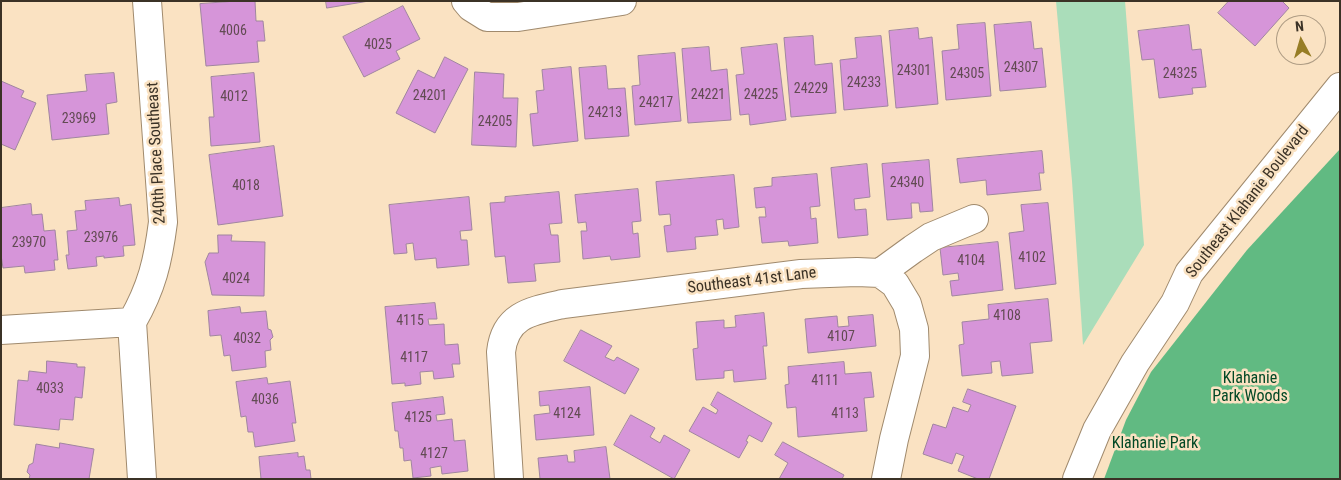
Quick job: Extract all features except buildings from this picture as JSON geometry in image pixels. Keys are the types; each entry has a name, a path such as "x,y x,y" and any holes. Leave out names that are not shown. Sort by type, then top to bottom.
{"street":[{"name":"240th Place Southeast","path":"132,322 145,300 154,276 160,250 163,222 148,1"},
{"path":"476,9 518,17 622,1"},
{"name":"Southeast Klahanie Boulevard","path":"1077,479 1097,430 1135,363 1175,303 1189,273 1340,87"},
{"path":"886,479 915,356 914,329 907,304 895,284 880,273 931,237 974,219"},
{"name":"Southeast 41st Lane","path":"509,479 501,352 502,338 518,318 532,312 563,304 770,278 834,272 880,273"},
{"path":"1,330 132,322 142,479"}],"green space":[{"path":"1056,1 1125,1 1144,245 1083,345 1072,181"},
{"name":"Klahanie Park Woods","path":"1340,149 1340,479 1104,479 1126,420 1151,372 1247,250"}],"park label":[{"name":"Klahanie Park","path":"1155,444"}]}
